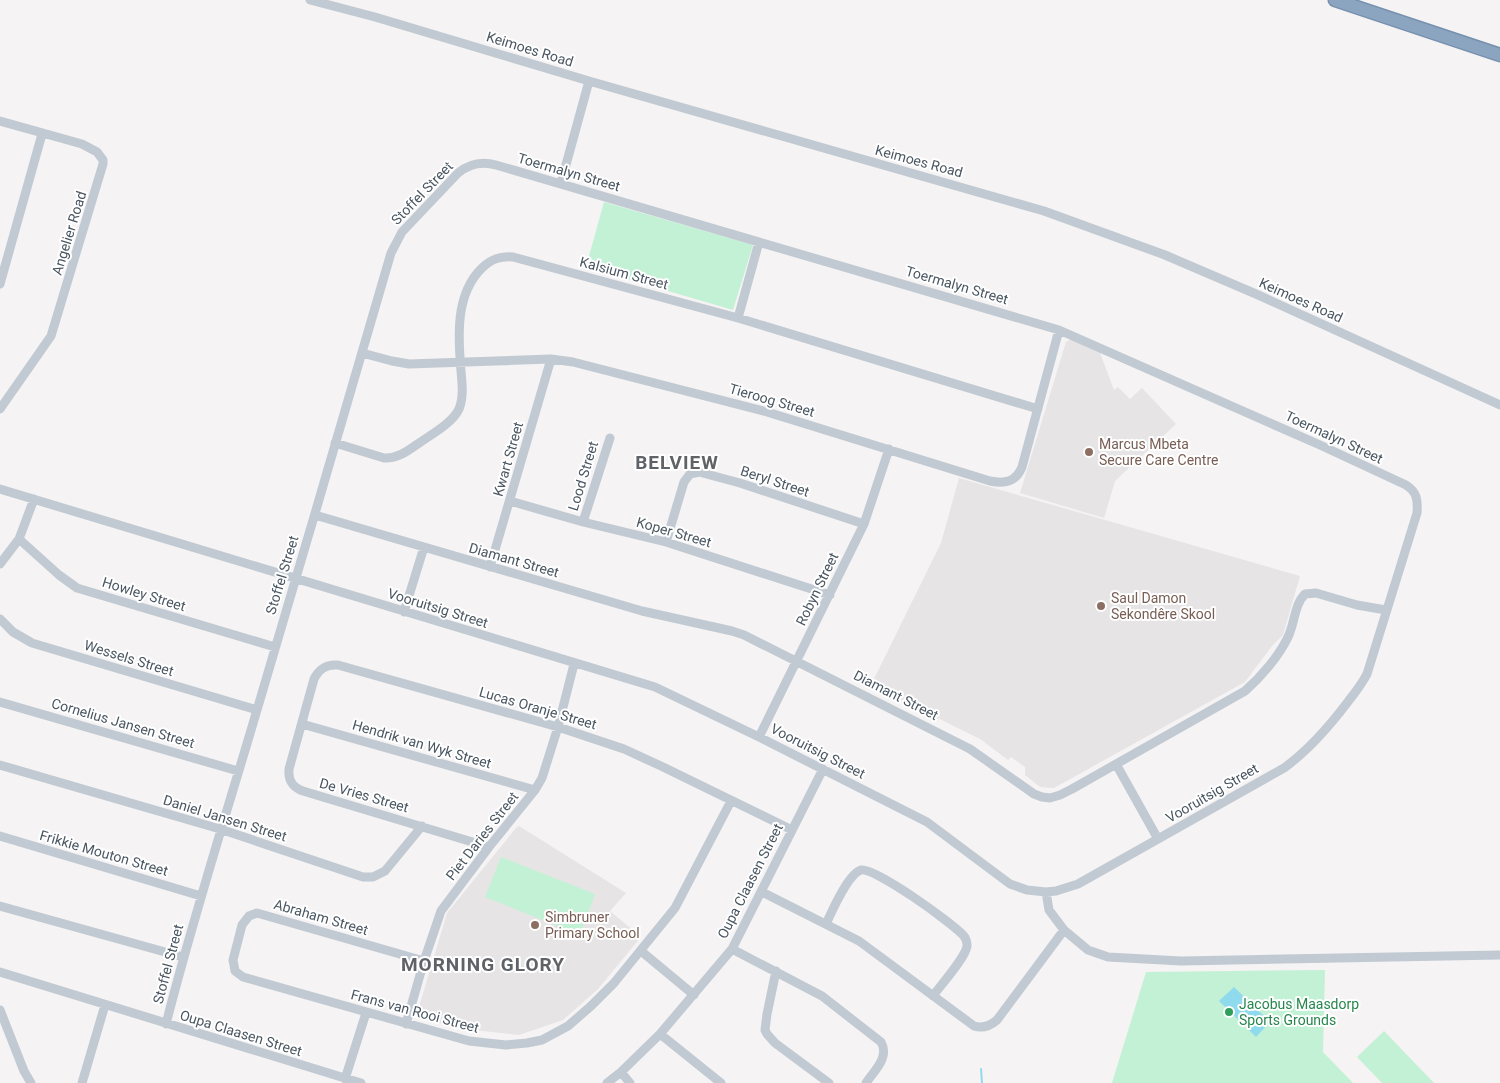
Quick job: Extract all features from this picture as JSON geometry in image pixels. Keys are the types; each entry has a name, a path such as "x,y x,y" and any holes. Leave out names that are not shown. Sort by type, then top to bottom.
{"highway":[{"path":"1335,0 1500,55"}],"street":[{"name":"Keimoes Road","path":"310,0 469,44 589,81 898,170 983,192 1044,211 1165,255 1256,294 1500,405"},
{"path":"561,183 589,81"},
{"name":"Angelier Road","path":"0,122 82,144 94,149 103,160 51,336 0,409"},
{"path":"0,284 42,134"},
{"name":"Toermalyn Street","path":"474,164 491,164 561,183 1059,330 1311,441 1413,490"},
{"name":"Stoffel Street","path":"166,1024 183,957 220,830 392,253 397,240 408,226 458,173 474,164"},
{"path":"738,318 759,242"},
{"name":"Kalsium Street","path":"335,444 388,458 401,455 450,421 458,411 462,401 459,321 463,301 476,274 485,265 501,256 512,257 738,318 1038,409"},
{"name":"Tieroog Street","path":"362,353 409,364 551,359 573,362 725,400 990,481 1007,482 1020,471 1059,330"},
{"name":"Kwart Street","path":"490,567 551,359"},
{"name":"Lood Street","path":"583,522 610,438"},
{"name":"Robyn Street","path":"759,737 864,524 889,449"},
{"name":"Beryl Street","path":"666,542 684,482 690,474 699,472 740,483 864,524"},
{"name":"Vooruitsig Street","path":"0,489 655,687 823,769 935,827 1010,884 1027,890 1046,892 1078,884 1284,768 1311,747 1336,718 1364,679 1369,668 1417,513 1418,501 1413,490"},
{"path":"0,564 19,539 34,499"},
{"name":"Koper Street","path":"510,500 583,522 666,542 830,595"},
{"name":"Diamant Street","path":"315,515 659,616 732,631 797,661 970,748 1039,796 1050,798 1060,795 1245,692 1256,681 1286,640 1300,600 1305,594 1316,592 1357,605 1386,610"},
{"name":"Howley Street","path":"19,539 59,575 77,588 275,648"},
{"path":"404,612 424,547"},
{"name":"Wessels Street","path":"0,619 13,632 32,643 257,710"},
{"name":"Piet Daries Street","path":"406,1024 441,911 535,790 544,774 574,664"},
{"name":"Lucas Oranje Street","path":"302,724 314,679 322,668 333,665 558,728 634,753 792,830"},
{"name":"Cornelius Jansen Street","path":"0,702 238,772"},
{"name":"Hendrik van Wyk Street","path":"302,724 535,790"},
{"name":"De Vries Street","path":"302,724 289,775 290,780 297,788 489,847"},
{"path":"1116,764 1158,839"},
{"name":"Daniel Jansen Street","path":"0,765 220,830 363,877 373,877 389,867 422,826"},
{"name":"Oupa Claasen Street","path":"607,1083 660,1034 732,949 823,769"},
{"name":"Frans van Rooi Street","path":"243,977 469,1041 488,1044 527,1043 542,1040 579,1017 614,983 641,951 678,902 731,801"},
{"name":"Frikkie Mouton Street","path":"0,836 201,896"},
{"path":"826,924 848,882 860,870 870,871 896,884 953,926 966,938 967,943 964,955 933,996"},
{"path":"762,892 859,941 974,1026 982,1028 997,1020 1064,930"},
{"path":"1046,892 1049,910 1064,930 1091,952 1102,956 1123,959 1181,961 1500,955"},
{"path":"0,906 183,957"},
{"name":"Abraham Street","path":"243,977 235,971 233,960 242,925 249,916 257,913 424,961"},
{"path":"732,949 822,996 881,1042 885,1051 884,1057 866,1083"},
{"path":"641,951 694,996"},
{"path":"776,971 765,1030 775,1043 829,1083"},
{"name":"Oupa Claasen Street","path":"0,972 360,1083"},
{"path":"82,1083 105,1005"},
{"path":"0,1010 24,1071 31,1083"},
{"path":"345,1079 366,1013"},
{"path":"660,1034 721,1083"},
{"path":"621,1072 630,1083"}],"shaded area":[{"name":"Marcus Mbeta Secure Care Centre","path":"1074,338 1099,350 1114,390 1118,387 1130,399 1142,388 1176,424 1115,481 1104,518 1020,493 1066,342"},
{"name":"Saul Damon Sekondêre Skool","path":"959,478 1300,576 1283,635 1272,646 1245,682 1054,788 1040,787 1025,775 1025,767 1011,757 1008,760 980,739 871,685 941,543"},
{"name":"Simbruner Primary School","path":"519,826 626,893 610,911 641,937 598,989 563,1020 519,1035 456,1028 423,1018 419,1013 419,1007 447,913"}],"green space":[{"path":"604,202 753,245 733,310 586,267"},
{"path":"501,857 595,894 580,935 485,897"},
{"name":"Jacobus Maasdorp Sports Grounds","path":"1325,970 1323,1052 1353,1083 1112,1083 1146,972"},
{"path":"1384,1031 1434,1083 1382,1083 1357,1057"}],"water":[{"path":"1234,987 1270,1022 1256,1037 1219,1001"}],"waterway":[{"path":"981,1069 982,1083"}],"place":[{"name":"Marcus Mbeta Secure Care Centre","path":"1089,452"},
{"name":"Saul Damon Sekondêre Skool","path":"1101,606"},
{"name":"Simbruner Primary School","path":"535,925"},
{"name":"Jacobus Maasdorp Sports Grounds","path":"1229,1012"}],"district":[{"name":"BELVIEW","path":"677,462"},
{"name":"MORNING GLORY","path":"483,964"}]}
